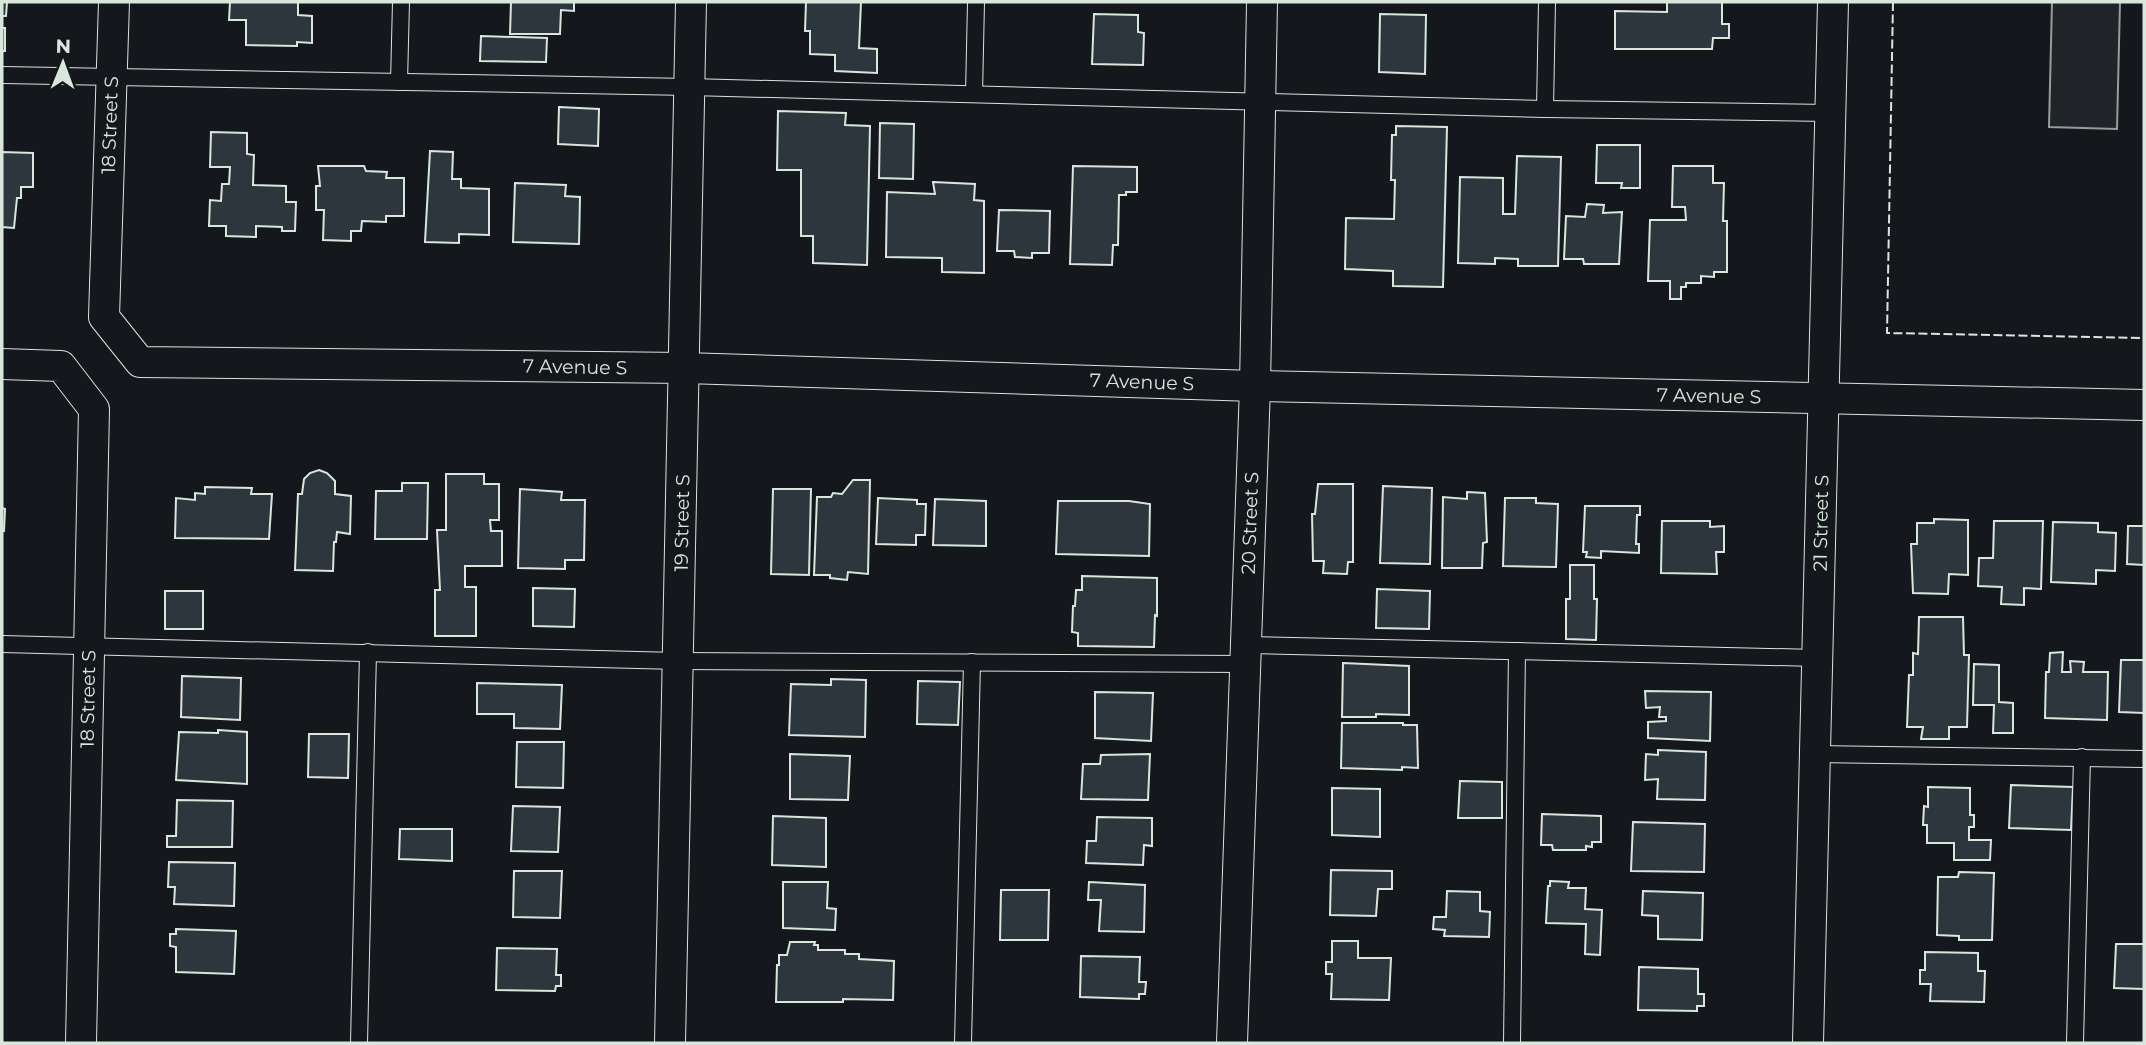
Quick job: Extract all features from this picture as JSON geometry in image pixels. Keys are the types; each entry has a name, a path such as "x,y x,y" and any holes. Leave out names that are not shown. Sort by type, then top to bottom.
{"street":[{"name":"18 Street S","path":"114,2 104,317 140,362"},
{"name":"19 Street S","path":"670,1043 691,2"},
{"name":"20 Street S","path":"1232,1043 1255,386 1262,2"},
{"name":"21 Street S","path":"1808,1043 1833,2"},
{"name":"7 Avenue S","path":"140,362 685,368 1255,386 2144,405"},
{"name":"18 Street S","path":"2,364 61,366 94,409 81,1043"}],"lane":[{"path":"399,82 401,2"},
{"path":"974,94 976,2"},
{"path":"1545,109 1547,2"},
{"path":"2,75 690,86 1545,109 1830,113"},
{"path":"2,644 678,661 972,662 1245,654 1517,651 1817,658"},
{"path":"1512,1043 1517,651"},
{"path":"359,1043 368,652"},
{"path":"963,1043 972,662"},
{"path":"1815,754 2144,759"},
{"path":"2075,1043 2082,757"}],"shaded area":[{"path":"2052,2 2120,2 2117,129 2049,127"}],"building":[{"path":"2,2 7,2 6,16 2,16"},
{"path":"230,2 298,2 298,15 312,16 312,43 297,42 297,46 246,45 246,20 229,20"},
{"path":"511,2 574,2 574,11 561,10 560,34 510,34"},
{"path":"806,2 861,2 859,48 877,49 877,73 835,71 835,55 810,54 810,31 805,31"},
{"path":"1667,2 1722,2 1722,24 1729,24 1729,38 1713,38 1712,49 1615,49 1615,11 1667,12"},
{"path":"1094,14 1138,15 1138,32 1144,33 1143,65 1092,64"},
{"path":"1380,14 1426,15 1425,74 1379,72"},
{"path":"2,28 5,28 5,51 2,51"},
{"path":"481,36 547,38 546,62 480,61"},
{"path":"559,107 599,109 598,146 558,144"},
{"path":"778,111 846,113 845,125 870,126 867,265 813,263 813,236 801,236 801,170 777,170"},
{"path":"880,123 914,124 913,179 879,178"},
{"path":"1396,126 1447,127 1443,287 1393,286 1393,271 1345,269 1346,218 1394,219 1395,180 1391,180 1392,135 1396,135"},
{"path":"211,132 247,133 247,154 254,155 253,185 286,186 286,202 296,202 295,231 282,231 282,227 256,226 256,237 226,236 226,226 209,226 210,200 221,201 222,184 229,184 230,167 210,167"},
{"path":"1597,145 1640,145 1640,188 1621,188 1622,183 1596,183"},
{"path":"430,151 453,152 452,179 461,179 461,188 489,189 489,235 459,234 459,243 425,242"},
{"path":"2,152 33,153 33,187 21,187 14,228 2,227"},
{"path":"1517,156 1561,157 1558,266 1518,266 1518,259 1495,258 1495,264 1458,263 1460,177 1503,178 1503,214 1515,214"},
{"path":"318,166 364,166 366,171 387,172 386,178 404,178 404,216 386,216 386,222 362,221 361,231 351,231 351,241 323,240 324,210 316,210 316,186 320,186"},
{"path":"1073,166 1137,167 1137,192 1119,195 1118,245 1113,245 1112,265 1070,264"},
{"path":"1673,166 1713,166 1713,183 1724,183 1723,221 1727,221 1727,272 1714,272 1714,277 1701,276 1701,283 1686,283 1686,287 1681,287 1681,299 1670,299 1670,281 1648,281 1650,220 1686,220 1685,207 1672,207"},
{"path":"933,182 975,184 974,200 984,201 984,273 942,272 942,258 886,257 887,192 935,194"},
{"path":"515,183 566,185 565,196 580,197 579,244 513,242"},
{"path":"1587,204 1604,205 1603,213 1622,212 1619,264 1584,264 1583,259 1564,259 1566,216 1585,217"},
{"path":"999,210 1050,211 1049,253 1032,253 1032,258 1015,257 1014,251 997,251"},
{"path":"319,470 335,481 335,494 351,496 350,534 337,532 333,571 295,570 298,494 302,494 304,479"},
{"path":"446,474 484,474 484,484 499,484 499,520 490,520 491,531 502,531 502,566 465,566 465,587 476,587 476,636 435,636 435,590 440,590 437,530 446,530"},
{"path":"853,480 870,480 868,574 848,572 847,580 830,578 830,575 814,575 817,497 842,494"},
{"path":"402,483 428,483 427,539 375,539 376,491 402,491"},
{"path":"1318,484 1353,484 1353,562 1348,562 1347,574 1323,573 1324,561 1313,561 1312,514 1315,514"},
{"path":"1383,486 1432,488 1430,564 1380,563"},
{"path":"205,487 252,488 251,494 272,494 269,539 175,538 176,498 195,500 195,493 205,494"},
{"path":"520,489 562,492 561,500 585,500 584,560 565,560 565,569 518,568"},
{"path":"773,489 811,489 809,575 771,574"},
{"path":"1467,492 1485,493 1487,542 1483,543 1482,568 1442,568 1443,497 1467,499"},
{"path":"878,498 917,500 917,504 926,504 925,535 916,535 916,545 876,544"},
{"path":"1505,498 1536,498 1536,503 1558,504 1556,567 1503,566"},
{"path":"935,499 986,501 986,546 933,545"},
{"path":"1058,501 1129,501 1150,504 1149,556 1056,554"},
{"path":"1585,506 1640,506 1636,544 1639,544 1639,553 1601,551 1601,558 1586,557 1587,552 1583,552"},
{"path":"2,508 5,509 4,531 2,531"},
{"path":"1934,519 1968,520 1968,575 1949,574 1948,594 1913,593 1911,544 1917,544 1917,523 1934,523"},
{"path":"1662,521 1710,521 1710,527 1724,526 1724,552 1716,552 1717,574 1661,573"},
{"path":"1994,521 2043,521 2041,589 2024,588 2024,605 2001,604 2002,587 1978,586 1979,558 1993,558"},
{"path":"2053,522 2098,523 2098,532 2116,533 2115,571 2096,570 2096,584 2051,582"},
{"path":"2128,526 2144,526 2144,565 2127,564"},
{"path":"1570,565 1594,565 1596,640 1566,639 1566,599 1570,599"},
{"path":"1082,576 1157,578 1154,647 1078,646 1078,633 1072,632 1073,606 1076,590 1082,590"},
{"path":"533,588 575,589 574,627 533,626"},
{"path":"1377,589 1430,591 1429,629 1376,628"},
{"path":"165,591 203,591 203,629 165,629"},
{"path":"1919,617 1963,617 1964,655 1969,655 1967,727 1949,727 1949,739 1921,739 1923,727 1907,727 1909,675 1913,675 1913,653 1918,654"},
{"path":"2063,652 2062,672 2071,672 2070,661 2084,662 2083,672 2108,672 2107,720 2045,718 2046,672 2049,672 2050,653"},
{"path":"2121,660 2144,660 2144,713 2119,712"},
{"path":"1343,663 1409,666 1409,715 1342,717"},
{"path":"1974,664 1999,665 1999,702 2013,703 2013,733 1993,733 1994,705 1973,705"},
{"path":"182,676 241,678 240,720 181,717"},
{"path":"831,679 866,680 865,737 789,735 791,684 831,685"},
{"path":"918,681 960,682 958,725 917,724"},
{"path":"477,683 562,685 560,729 514,728 514,714 477,714"},
{"path":"1645,691 1711,692 1710,741 1648,738 1648,722 1666,721 1666,717 1659,717 1660,707 1646,708"},
{"path":"1095,692 1153,693 1151,741 1095,738"},
{"path":"1342,723 1417,725 1418,768 1341,768"},
{"path":"218,730 247,732 247,784 176,780 179,732 218,733"},
{"path":"309,734 349,734 348,778 308,777"},
{"path":"517,742 564,742 563,788 516,787"},
{"path":"1658,750 1706,752 1705,800 1657,799 1658,779 1645,780 1646,754 1658,755"},
{"path":"790,754 850,756 848,800 790,799"},
{"path":"1150,754 1148,800 1081,799 1083,764 1100,764 1101,755"},
{"path":"1460,781 1502,782 1502,818 1458,818"},
{"path":"2011,785 2073,787 2071,830 2009,828"},
{"path":"1928,787 1970,788 1970,815 1974,815 1974,827 1969,827 1969,840 1991,840 1990,860 1954,860 1954,843 1927,843 1927,825 1923,825 1924,806 1928,807"},
{"path":"1332,788 1380,789 1380,837 1332,835"},
{"path":"177,800 233,801 232,847 167,847 167,836 176,836"},
{"path":"513,806 560,807 558,852 511,851"},
{"path":"1542,814 1601,816 1601,842 1592,842 1592,847 1586,846 1586,850 1553,850 1552,845 1541,845"},
{"path":"773,816 826,818 826,867 772,865"},
{"path":"1097,817 1152,818 1152,846 1144,845 1143,865 1086,863 1087,841 1096,841"},
{"path":"1633,822 1705,824 1704,872 1631,871"},
{"path":"400,829 452,829 452,861 399,859"},
{"path":"169,862 235,863 234,906 174,904 175,887 168,887"},
{"path":"1331,870 1392,871 1392,889 1378,889 1376,916 1330,915"},
{"path":"514,871 562,871 560,918 513,917"},
{"path":"1959,872 1994,873 1992,940 1959,940 1959,936 1937,935 1938,877 1958,877"},
{"path":"1550,881 1569,882 1568,888 1586,888 1585,909 1602,910 1600,955 1585,954 1586,924 1546,923"},
{"path":"783,882 828,882 827,908 836,909 835,930 783,928"},
{"path":"1089,882 1145,885 1144,932 1099,931 1101,900 1088,900"},
{"path":"1001,890 1049,890 1048,940 1000,940"},
{"path":"1447,891 1480,892 1480,911 1490,912 1489,937 1444,936 1445,930 1433,929 1434,917 1446,917"},
{"path":"1643,891 1703,893 1702,940 1658,939 1658,916 1642,915"},
{"path":"176,929 236,931 234,974 176,972 176,947 170,946 170,934 176,934"},
{"path":"1332,941 1358,941 1358,958 1391,958 1389,1000 1331,999 1332,974 1326,974 1326,962 1332,962"},
{"path":"790,942 815,942 818,950 845,950 845,954 859,954 859,959 894,961 893,1000 776,1002 779,955 787,955"},
{"path":"2116,944 2144,944 2144,989 2114,988"},
{"path":"497,948 557,949 556,975 561,975 561,986 556,986 555,991 496,990"},
{"path":"1925,952 1978,953 1978,971 1985,971 1984,1002 1930,1001 1931,984 1920,984 1920,970 1925,970"},
{"path":"1081,956 1140,957 1139,982 1146,982 1145,994 1139,994 1139,999 1080,997"},
{"path":"1639,967 1698,969 1698,994 1704,994 1704,1006 1697,1006 1697,1011 1638,1010"}],"fence":[{"path":"1893,2 1887,333 2144,338"}]}
